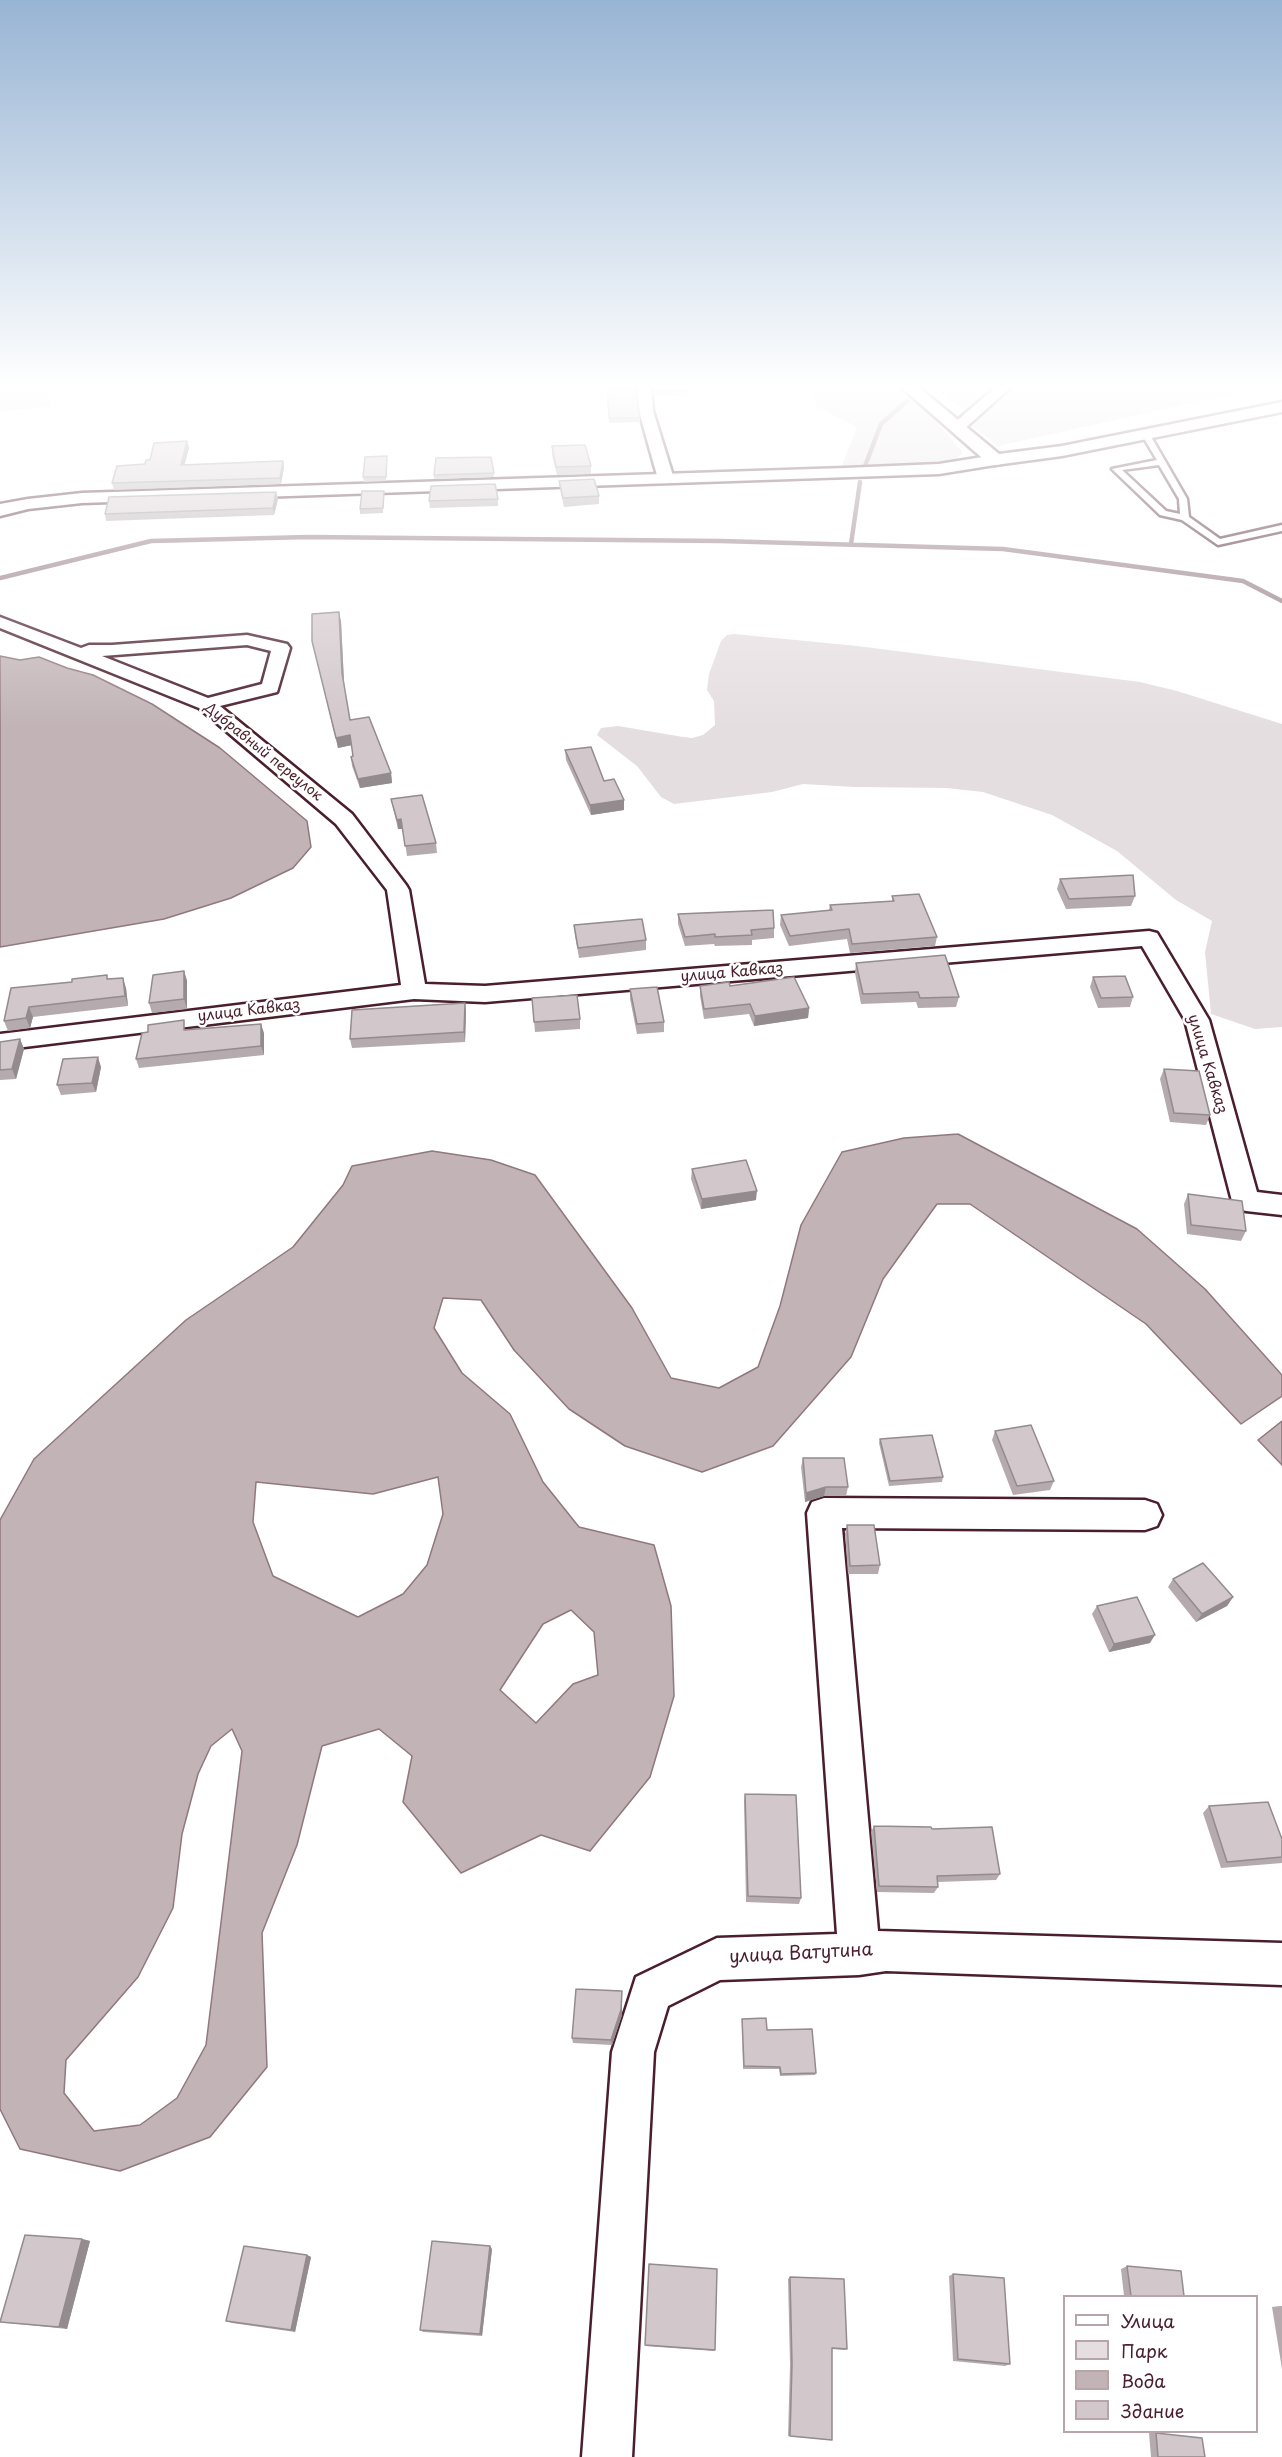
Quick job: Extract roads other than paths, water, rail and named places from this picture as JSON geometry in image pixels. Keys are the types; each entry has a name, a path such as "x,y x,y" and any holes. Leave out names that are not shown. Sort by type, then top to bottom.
{"main road":[{"path":"2,506 58,501"}],"street":[{"name":"Дубравный переулок","path":"0,622 206,704 344,819 398,890 414,991"},
{"path":"71,650 112,651 247,640 281,648 270,688 206,704"},
{"name":"улица Кавказ","path":"0,1042 414,991 485,994 1149,938 1197,1020 1246,1201 1282,1204"},
{"path":"859,1954 824,1513 1144,1515"},
{"name":"улица Ватутина","path":"607,2457 633,2052 651,1992 717,1959 859,1954 886,1950 1282,1964"}],"lane":[{"path":"1150,501 1163,513 1185,518 1218,542 1282,528"},
{"path":"1183,501 1185,518"}],"water":[{"path":"0,656 20,660 39,657 93,675 152,704 220,748 307,821 311,847 293,868 231,898 164,919 0,947"},
{"path":"958,1134 1137,1229 1205,1289 1282,1375 1282,1396 1241,1424 1146,1324 970,1204 937,1204 883,1279 851,1357 773,1446 702,1472 625,1446 569,1409 514,1350 481,1300 443,1298 434,1328 462,1373 510,1414 543,1482 579,1527 654,1545 671,1606 674,1696 650,1777 590,1851 541,1835 461,1873 403,1802 412,1756 379,1729 322,1746 297,1845 262,1933 267,2067 210,2137 120,2171 20,2149 0,2109 0,1520 34,1459 186,1320 293,1247 343,1185 352,1166 432,1151 491,1160 535,1175 632,1308 671,1378 719,1388 758,1367 780,1306 801,1225 842,1152 904,1138","holes":["438,1477 443,1514 427,1565 403,1594 358,1617 273,1576 253,1522 256,1482 373,1494","571,1610 594,1632 598,1675 573,1684 536,1723 500,1690 543,1624","232,1729 242,1751 206,2045 177,2098 140,2125 94,2131 64,2093 66,2060 138,1977 173,1908 182,1834 198,1774 211,1746"]},
{"path":"1282,1421 1282,1465 1258,1440"}],"waterway":[{"path":"851,544 857,501"},
{"path":"0,578 151,541 308,537 721,541 1003,549 1243,581 1282,601"}]}
